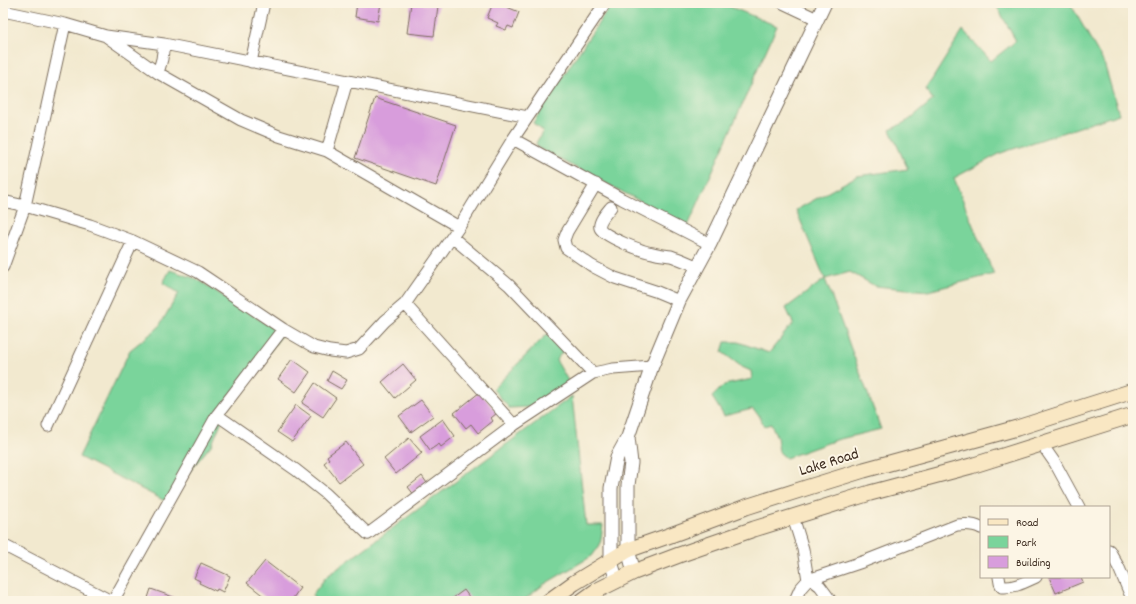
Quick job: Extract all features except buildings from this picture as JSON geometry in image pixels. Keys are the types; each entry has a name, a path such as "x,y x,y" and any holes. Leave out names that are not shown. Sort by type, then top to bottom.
{"main road":[{"name":"Lake Road","path":"549,601 574,583 611,562 628,550 746,507 864,470 1017,428 1133,390"},
{"path":"582,601 596,591 634,572 679,555 870,493 971,466 1133,415"}],"street":[{"path":"251,62 264,3"},
{"path":"3,201 90,225 133,241 198,272 283,329 314,347 330,352 346,353 359,349 385,321 405,304 459,227 513,139 605,3"},
{"path":"782,3 817,19"},
{"path":"617,581 611,562 611,488 617,457 628,436 652,366 679,301 710,244 825,3"},
{"path":"3,11 65,24 106,36 164,44 528,117"},
{"path":"3,267 25,206 65,24"},
{"path":"106,36 158,72 241,120 279,136 326,151 459,227"},
{"path":"158,72 164,44"},
{"path":"326,151 347,81"},
{"path":"513,139 710,244"},
{"path":"596,184 567,232 564,240 566,248 592,266 615,278 655,291 679,301"},
{"path":"611,207 600,222 599,226 601,231 614,239 641,250 672,257 697,266"},
{"path":"452,237 510,285 593,373"},
{"path":"48,426 133,241"},
{"path":"405,304 514,425"},
{"path":"3,545 112,601 217,415 283,329"},
{"path":"217,415 296,470 325,493 368,534 514,425 593,373 613,369 652,366"},
{"path":"628,436 631,463 628,485 628,550 634,572"},
{"path":"1041,443 1055,463 1078,506"},
{"path":"794,517 810,580 820,586 831,601"},
{"path":"797,601 796,598 800,589 810,580 957,525 968,524 980,527"},
{"path":"1110,552 1119,568 1133,601"},
{"path":"999,578 1000,584 1008,587 1034,578"}],"green space":[{"path":"612,3 721,3 777,26 688,226 538,148 536,143 543,131 533,123"},
{"path":"995,3 1070,3 1104,63 1119,114 1001,153 954,178 994,274 928,291 875,286 850,272 825,279 796,210 857,176 908,169 890,130 909,120 933,100 926,89 963,30 991,61 1016,41"},
{"path":"170,270 197,279 271,327 281,336 227,408 212,444 165,501 79,457 130,350 158,328 179,293 163,283"},
{"path":"825,279 881,429 836,440 786,458 779,452 777,437 771,424 764,426 759,415 752,409 724,416 712,397 724,385 752,379 751,371 742,367 722,352 725,342 738,342 769,353 793,323 786,308"},
{"path":"547,334 563,351 556,360 570,384 532,407 509,408 493,389"},
{"path":"572,396 586,525 603,525 600,545 592,556 543,585 523,601 317,601 312,595 326,577"}]}
